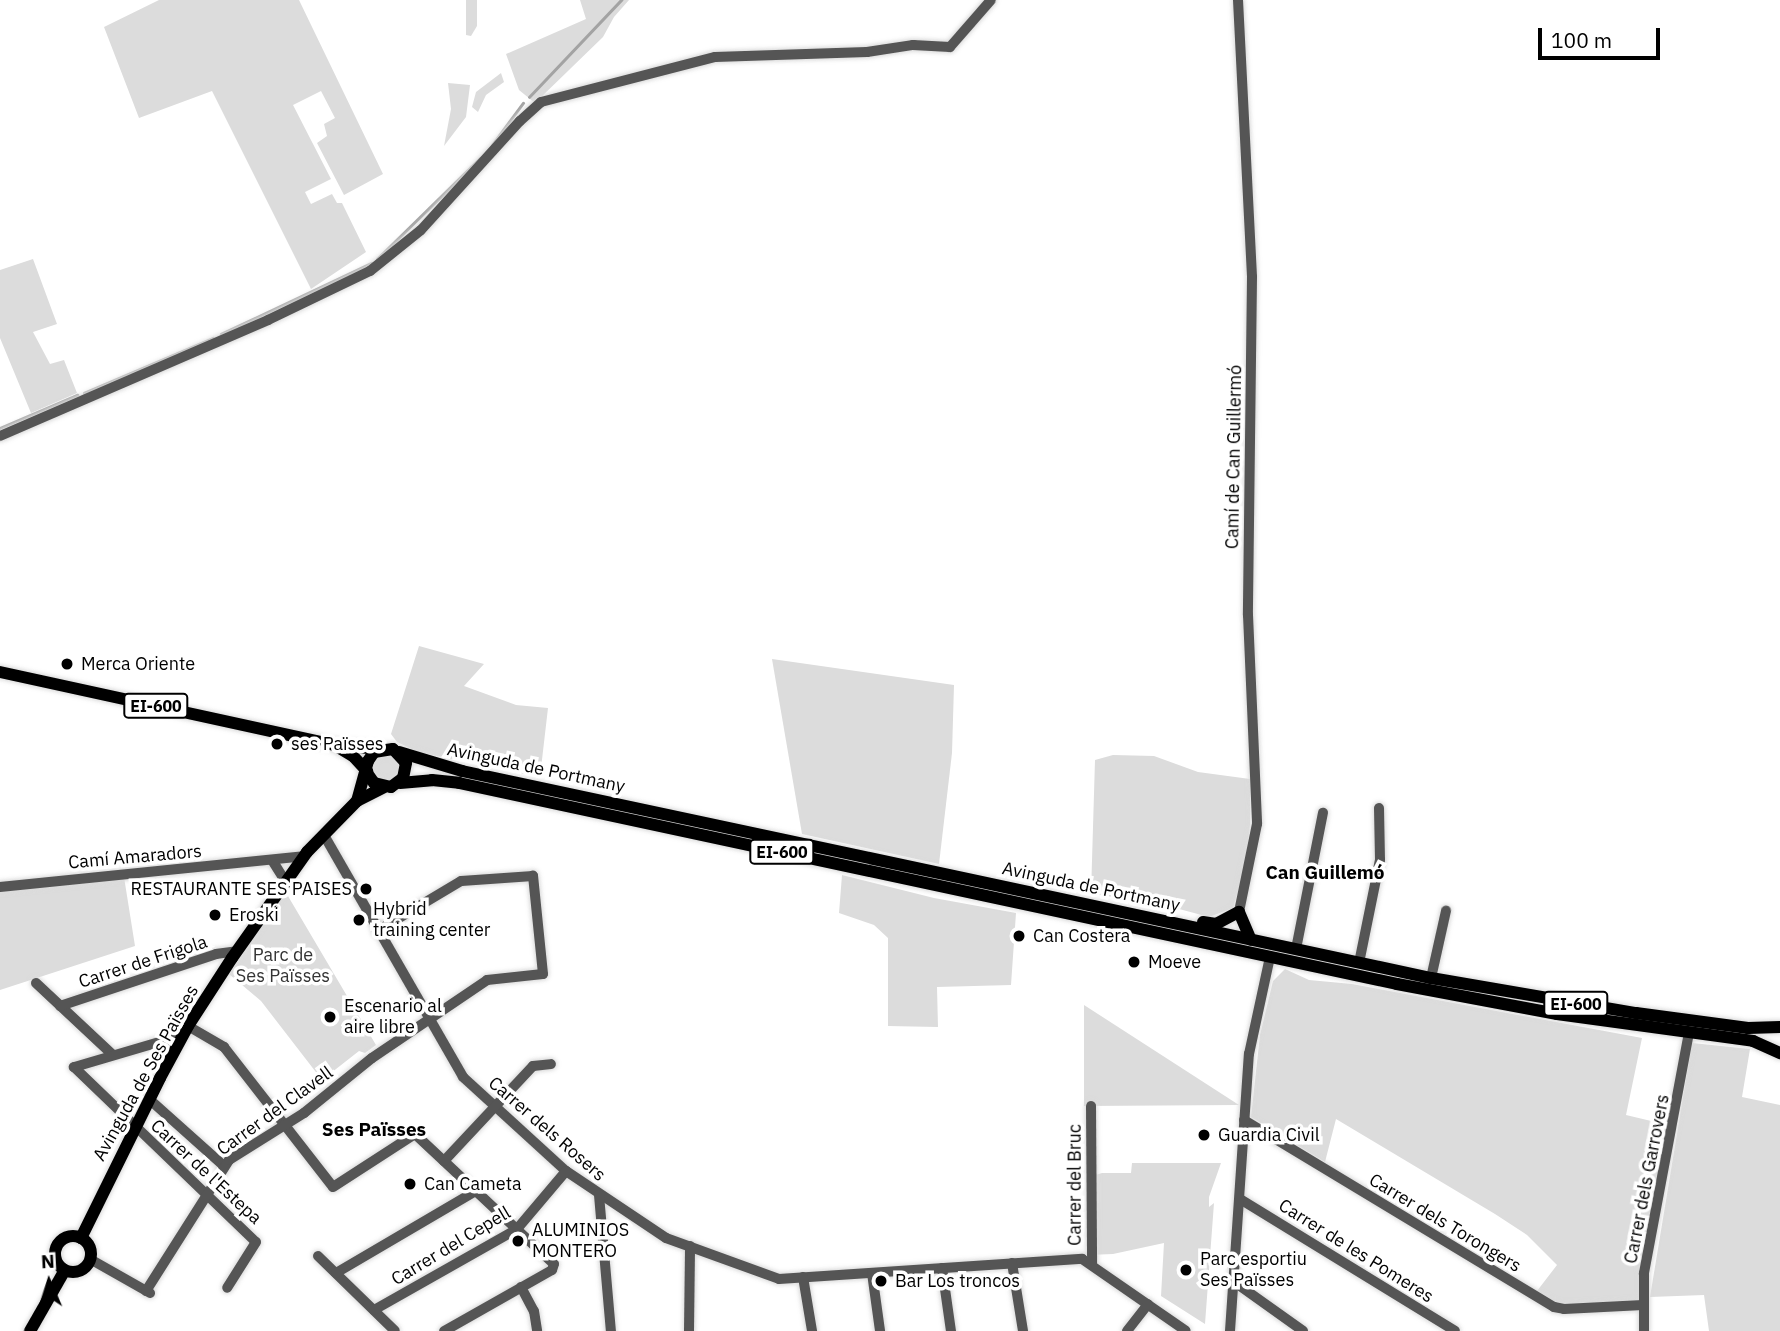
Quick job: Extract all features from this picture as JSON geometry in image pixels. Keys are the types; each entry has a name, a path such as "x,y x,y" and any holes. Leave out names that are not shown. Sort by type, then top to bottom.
{"main road":[{"name":"EI-600","path":"0,672 335,745 399,752"},
{"name":"EI-600","path":"335,745 353,756 374,783 385,788 400,783"},
{"path":"367,772 370,756 380,749"},
{"path":"399,752 407,768 400,783"},
{"name":"Avinguda de Portmany","path":"399,752 489,777 1432,978 1648,1015 1748,1028 1780,1027"},
{"name":"Avinguda de Ses Païsses","path":"357,801 367,772"},
{"name":"Avinguda de Portmany","path":"400,783 432,779 459,783 1488,1002 1753,1041 1780,1053"},
{"name":"Avinguda de Ses Païsses","path":"80,1238 134,1126 185,1031 237,951 303,856 357,801 385,788"},
{"path":"1086,904 1116,904 1216,924 1239,912 1243,928 1251,940"},
{"path":"68,1237 80,1238 89,1247 90,1259 77,1271 65,1270 57,1262 58,1244 68,1237"},
{"path":"30,1331 65,1270"}],"street":[{"path":"0,436 268,320 370,271 421,230 520,121 541,102 715,57 867,52 913,45 950,47 991,0"},
{"name":"Camí de Can Guillermó","path":"1238,0 1252,277 1248,615 1257,824 1239,912"},
{"path":"1359,963 1380,860 1379,808"},
{"path":"1296,949 1323,813"},
{"name":"Carrer dels Rosers","path":"324,835 463,1077 566,1171 666,1238 779,1279 1082,1259 1091,1263"},
{"name":"Camí Amaradors","path":"0,887 303,856"},
{"path":"272,860 285,881"},
{"name":"Carrer del Clavell","path":"90,1259 148,1292 205,1193 229,1160 284,1125 428,1019 487,980 543,975 533,876 461,881 377,931"},
{"path":"1432,978 1446,911"},
{"name":"Carrer de Frigola","path":"60,1006 216,954 237,951"},
{"path":"1230,1331 1249,1054 1270,957"},
{"path":"36,984 113,1055 185,1031 223,1047 333,1187 415,1134 554,1264 552,1270 444,1331"},
{"name":"Carrer dels Garrovers","path":"1644,1331 1644,1273 1689,1033"},
{"name":"Carrer de l'Estepa","path":"113,1055 74,1068 256,1241 227,1288"},
{"path":"444,1161 533,1066 551,1064"},
{"path":"149,1099 224,1166"},
{"name":"Carrer del Bruc","path":"1091,1107 1091,1263"},
{"name":"Carrer dels Torongers","path":"1244,1120 1554,1307 1564,1309 1643,1305"},
{"name":"Carrer del Cepell","path":"374,1310 517,1229 566,1171"},
{"path":"335,1273 477,1191"},
{"path":"599,1195 611,1331"},
{"name":"Carrer de les Pomeres","path":"1240,1199 1455,1331"},
{"path":"689,1331 690,1246"},
{"path":"318,1256 395,1331"},
{"path":"1091,1263 1185,1331"},
{"path":"1012,1264 1023,1331"},
{"path":"942,1268 951,1331"},
{"path":"872,1273 880,1331"},
{"path":"803,1277 812,1331"},
{"path":"1233,1281 1303,1331"},
{"path":"522,1287 534,1311 537,1331"},
{"path":"1127,1331 1148,1304"}],"green space":[{"path":"159,0 299,0 383,174 344,195 317,143 327,136 324,124 335,118 321,91 293,105 331,179 305,192 311,204 332,194 337,203 342,203 366,252 311,289 212,91 139,118 104,27"},
{"path":"466,0 477,0 477,26 471,36 466,35"},
{"path":"580,0 629,0 614,17 603,37 535,103 519,90 506,54 586,19"},
{"path":"501,73 504,82 486,95 478,112 472,107 476,92"},
{"path":"448,83 470,85 466,117 444,146 451,109"},
{"path":"33,259 57,324 33,332 50,364 64,360 77,393 31,413 0,338 0,270"},
{"path":"419,646 484,664 464,686 516,705 548,708 540,777 418,752 397,742 391,734"},
{"path":"772,659 954,685 952,753 939,864 802,834"},
{"path":"391,754 400,764 398,777 385,783 373,774 372,764 378,756"},
{"path":"1113,755 1154,756 1198,772 1250,779 1250,825 1245,867 1233,908 1209,917 1153,902 1091,894 1095,760"},
{"path":"842,875 934,898 1016,913 1011,985 937,987 938,1027 888,1026 888,938 874,925 839,913"},
{"path":"124,877 135,946 0,990 0,889"},
{"name":"Parc de Ses Païsses","path":"285,891 376,1045 365,1053 359,1051 322,1080 261,1001 229,974"},
{"path":"1285,969 1309,980 1352,984 1642,1038 1626,1115 1668,1125 1640,1271 1639,1300 1561,1305 1537,1291 1557,1265 1527,1235 1495,1214 1336,1119 1325,1162 1251,1117 1260,1035 1273,981"},
{"path":"1084,1005 1239,1105 1084,1106"},
{"path":"1692,1043 1750,1049 1742,1097 1780,1105 1780,1331 1709,1331 1704,1295 1650,1297"},
{"path":"1132,1163 1221,1163 1209,1197 1209,1207 1214,1203 1205,1324 1161,1296 1164,1243 1113,1254 1088,1255 1089,1177 1102,1173 1131,1173"}],"waterway":[{"path":"529,97 621,0"},
{"path":"492,145 523,103"},
{"path":"377,259 480,158"},
{"path":"221,334 371,263"},
{"path":"84,393 213,338"},
{"path":"0,428 77,395"}],"place":[{"name":"Merca Oriente","path":"67,664"},
{"name":"ses Païsses","path":"277,744"},
{"name":"RESTAURANTE SES PAISES","path":"366,889"},
{"name":"Eroski","path":"215,915"},
{"name":"Hybrid training center","path":"359,920"},
{"name":"Can Costera","path":"1019,936"},
{"name":"Moeve","path":"1134,962"},
{"name":"Escenario al aire libre","path":"330,1017"},
{"name":"Guardia Civil","path":"1204,1135"},
{"name":"Can Cameta","path":"410,1184"},
{"name":"ALUMINIOS MONTERO","path":"518,1241"},
{"name":"Parc esportiu Ses Païsses","path":"1186,1270"},
{"name":"Bar Los troncos","path":"881,1281"}],"district":[{"name":"Can Guillemó","path":"1325,873"},
{"name":"Ses Païsses","path":"374,1130"}]}
